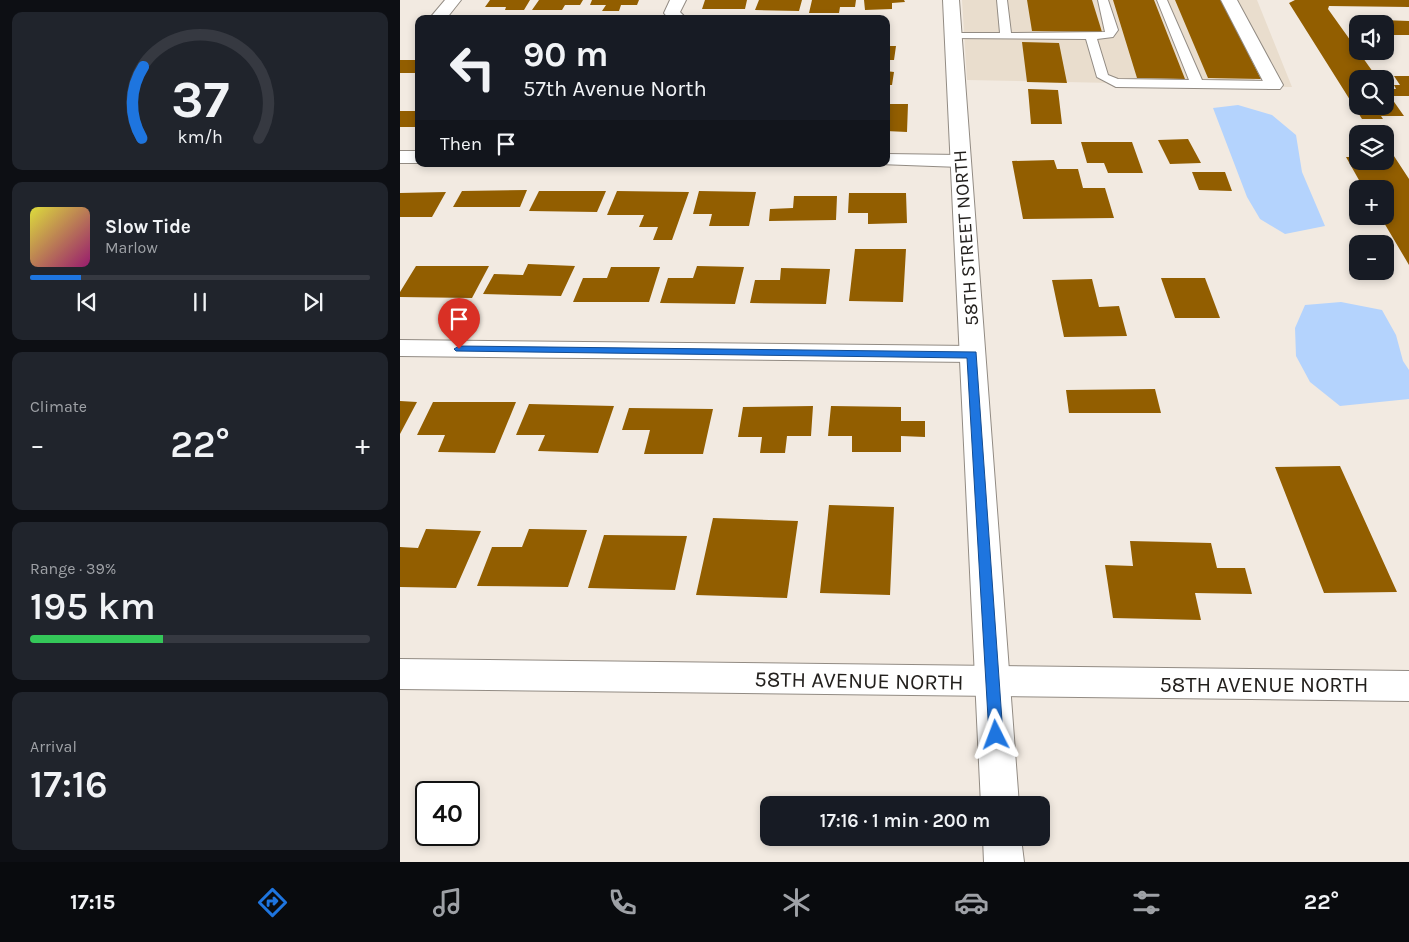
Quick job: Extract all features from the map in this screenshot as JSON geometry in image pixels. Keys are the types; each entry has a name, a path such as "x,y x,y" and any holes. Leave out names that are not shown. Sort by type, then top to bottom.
{"street":[{"path":"440,15 453,0"},
{"path":"674,15 672,13 678,0"},
{"name":"58TH STREET NORTH","path":"951,0 999,796"},
{"path":"1229,0 1274,85"},
{"path":"400,157 415,157"},
{"path":"890,160 960,161"},
{"path":"400,348 972,354"},
{"name":"58TH AVENUE NORTH","path":"400,674 1409,686"},
{"path":"1003,846 1004,862"}],"lane":[{"path":"1002,0 1006,36"},
{"path":"953,36 1109,35 1112,30 1103,0"},
{"path":"1162,0 1198,84"},
{"path":"1091,36 1103,76 1116,83 1274,85"}],"shaded area":[{"path":"962,0 1215,0 1258,86 967,80"},
{"path":"1235,0 1257,0 1292,87 1282,87"}],"water":[{"path":"1238,105 1272,115 1296,135 1302,172 1325,226 1285,234 1260,219 1247,197 1213,108"},
{"path":"1341,302 1382,310 1396,335 1403,361 1409,370 1409,399 1340,406 1310,382 1296,356 1295,328 1305,305"}],"building":[{"path":"490,0 530,0 524,10 505,10 506,7 485,7"},
{"path":"539,0 583,0 580,5 565,5 562,10 532,10"},
{"path":"592,0 639,0 637,5 621,5 619,11 602,11 606,5 590,5"},
{"path":"705,0 747,0 745,9 702,9"},
{"path":"759,0 802,0 799,11 755,10"},
{"path":"812,0 856,0 855,7 840,7 839,13 809,13"},
{"path":"864,0 904,0 905,2 892,3 892,9 865,10"},
{"path":"1027,0 1092,0 1102,32 1032,31"},
{"path":"1113,0 1154,0 1185,79 1137,78"},
{"path":"1175,0 1221,0 1261,79 1208,78"},
{"path":"1295,0 1409,0 1409,7 1329,6 1328,9 1349,38 1349,60 1364,60 1372,70 1349,70 1349,98 1289,3"},
{"path":"1394,20 1409,21 1409,35 1394,35"},
{"path":"1022,42 1059,43 1067,83 1027,82"},
{"path":"890,46 896,46 894,60 890,60"},
{"path":"400,60 415,60 415,73 400,73"},
{"path":"890,72 894,72 892,85 890,85"},
{"path":"1394,76 1409,76 1409,96 1394,96 1394,89 1396,89 1394,85 1400,85"},
{"path":"1028,89 1058,90 1062,124 1031,124"},
{"path":"1394,102 1404,116 1381,116 1383,119 1362,119 1359,115 1394,115"},
{"path":"890,104 908,104 907,132 890,131"},
{"path":"400,111 415,111 415,127 400,127"},
{"path":"1188,139 1201,163 1170,164 1158,140"},
{"path":"1081,142 1132,142 1143,173 1108,173 1104,163 1087,163"},
{"path":"1394,156 1409,179 1409,265 1394,240 1394,235 1391,235 1385,225 1394,225 1394,180 1359,180 1353,170 1394,170"},
{"path":"1054,160 1057,169 1078,169 1083,188 1105,188 1114,218 1023,219 1012,161"},
{"path":"1192,172 1225,172 1232,191 1199,190"},
{"path":"527,190 520,207 453,207 462,191"},
{"path":"539,191 606,191 597,212 529,211"},
{"path":"617,191 689,192 672,240 653,240 658,227 639,227 644,215 607,215"},
{"path":"699,191 756,192 749,226 709,226 712,214 693,214"},
{"path":"446,192 432,217 400,217 400,193"},
{"path":"849,193 906,193 907,223 868,224 868,213 848,213"},
{"path":"794,196 837,196 836,220 769,221 770,209 793,208"},
{"path":"855,249 906,249 903,302 849,301"},
{"path":"528,264 575,266 561,296 483,294 494,274 523,275"},
{"path":"416,266 489,266 472,298 400,297 400,292"},
{"path":"697,266 744,267 735,304 660,303 668,278 693,278"},
{"path":"611,267 660,267 649,302 573,302 583,278 607,278"},
{"path":"781,268 830,269 826,304 750,303 755,280 780,280"},
{"path":"1161,278 1205,278 1220,318 1175,318"},
{"path":"1092,279 1099,307 1119,306 1127,336 1064,337 1052,280"},
{"path":"1155,389 1161,413 1069,413 1066,390"},
{"path":"400,401 417,402 400,434"},
{"path":"433,402 516,402 495,453 438,452 445,435 417,435"},
{"path":"529,404 614,406 598,453 538,451 545,435 516,435"},
{"path":"813,406 811,436 787,436 785,453 760,453 762,437 738,437 743,407"},
{"path":"831,406 901,407 901,421 925,421 925,437 901,436 901,452 852,452 852,436 828,436"},
{"path":"629,408 713,409 703,454 644,454 650,430 622,430"},
{"path":"1340,466 1397,592 1324,593 1275,467"},
{"path":"829,505 894,507 890,595 820,593"},
{"path":"713,518 798,521 787,598 696,595"},
{"path":"426,529 481,531 456,588 400,587 400,547 418,548"},
{"path":"529,529 587,530 568,587 477,586 492,547 522,547"},
{"path":"604,535 687,536 675,590 588,588"},
{"path":"1130,541 1211,543 1217,568 1245,568 1252,594 1195,593 1201,620 1113,618 1105,565 1133,566"}],"route":[{"path":"459,349 972,354 996,735"}]}
